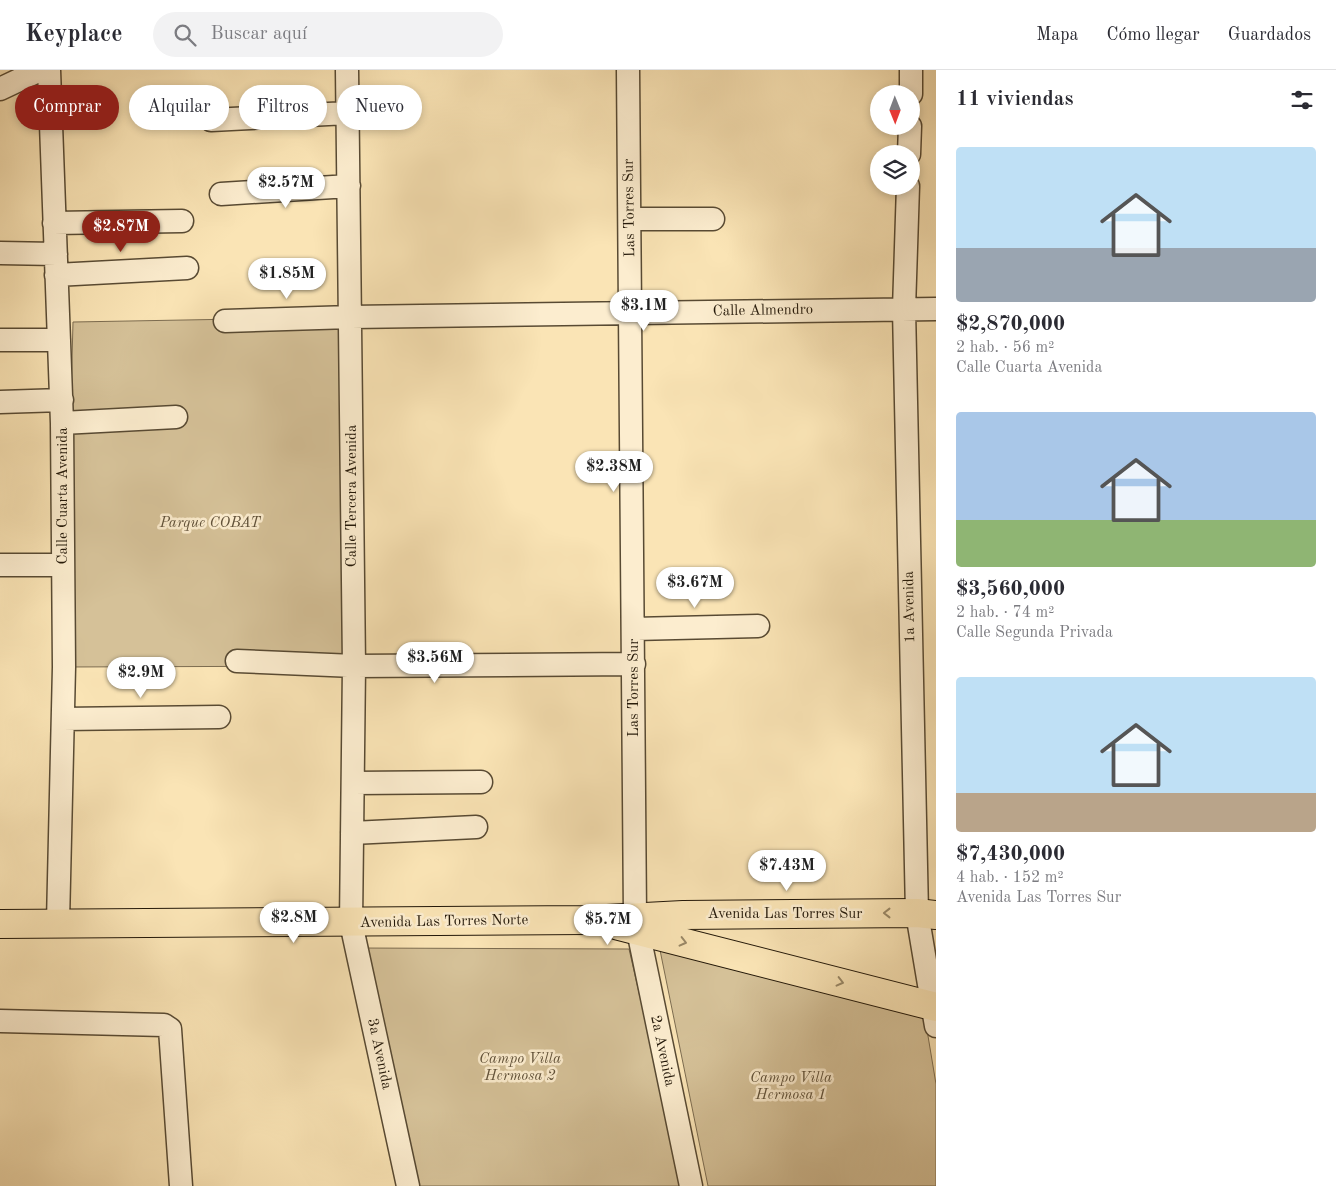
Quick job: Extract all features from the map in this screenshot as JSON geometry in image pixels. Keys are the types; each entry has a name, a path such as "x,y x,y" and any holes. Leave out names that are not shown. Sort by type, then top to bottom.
{"main road":[{"name":"Avenida Las Torres Sur","path":"635,923 926,914"},
{"name":"Avenida Las Torres Norte","path":"0,924 58,922 351,923 588,920 635,923 935,1013"}],"street":[{"path":"0,89 40,70"},
{"name":"Calle Cuarta Avenida","path":"49,70 62,400 63,719 58,922"},
{"name":"Calle Tercera Avenida","path":"347,70 347,85"},
{"name":"Las Torres Sur","path":"628,70 635,923"},
{"path":"911,70 911,85"},
{"path":"229,119 337,114"},
{"name":"Calle Tercera Avenida","path":"348,130 354,666 351,923"},
{"path":"222,194 349,186"},
{"name":"1a Avenida","path":"908,195 904,310 926,914 935,1013"},
{"path":"630,220 713,219"},
{"path":"54,223 182,221"},
{"path":"0,253 56,264 187,268"},
{"name":"Calle Almendro","path":"225,321 351,317 936,309"},
{"path":"0,340 59,340"},
{"path":"0,402 62,400"},
{"path":"62,423 176,417"},
{"path":"0,566 63,565"},
{"path":"634,629 758,626"},
{"path":"237,661 354,666 634,664"},
{"path":"63,719 219,716"},
{"path":"353,783 481,782"},
{"path":"352,833 476,827"},
{"name":"3a Avenida","path":"351,923 408,1186"},
{"name":"2a Avenida","path":"635,923 691,1186"},
{"path":"0,1021 164,1025 170,1030 181,1186"}],"green space":[{"name":"Parque COBAT","path":"351,317 354,666 64,667 73,322"},
{"name":"Campo Villa Hermosa 2","path":"357,948 629,949 640,997 645,997 648,1032 683,1186 413,1186"},
{"name":"Campo Villa Hermosa 1","path":"660,950 925,1018 936,1084 936,1186 708,1186"}]}
